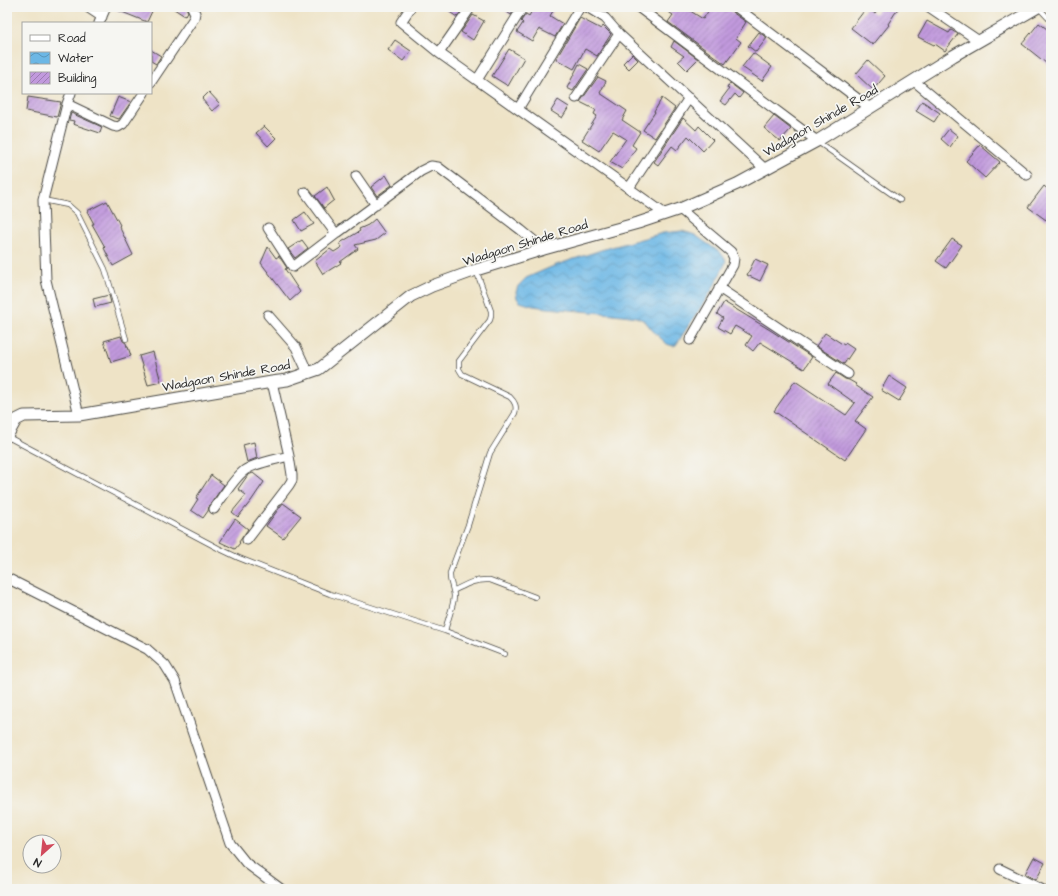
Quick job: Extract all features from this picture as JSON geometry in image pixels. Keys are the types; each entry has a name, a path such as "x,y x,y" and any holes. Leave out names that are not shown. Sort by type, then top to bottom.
{"street":[{"path":"86,7 100,20 106,7"},
{"path":"152,81 194,18 195,13 192,7"},
{"path":"411,7 401,22 439,53 665,214"},
{"path":"439,53 471,7"},
{"path":"477,80 523,7"},
{"path":"518,109 580,7"},
{"path":"587,7 605,18 619,34 765,169"},
{"path":"638,7 816,141"},
{"path":"736,7 870,108"},
{"path":"929,7 979,40"},
{"name":"Wadgaon Shinde Road","path":"7,436 16,420 24,416 79,415 287,380 319,369 411,296 432,286 476,270 544,249 638,223 680,209 737,184 816,141 979,40 1038,7"},
{"path":"576,98 619,34"},
{"path":"914,81 1027,174"},
{"path":"71,94 43,200 46,280 79,415"},
{"path":"67,104 118,127 123,124 143,94"},
{"path":"629,188 689,98"},
{"path":"268,228 292,267 421,171 431,166 438,167 522,230 544,249"},
{"path":"356,176 376,204"},
{"path":"305,192 336,234"},
{"path":"680,209 731,252 734,258 732,265 690,340"},
{"path":"719,288 848,374"},
{"path":"268,315 296,347 308,373"},
{"path":"247,540 292,480 289,456 272,382"},
{"path":"214,509 240,475 246,470 256,465 289,456"},
{"path":"7,578 147,649 165,665 175,681 230,843 246,863 281,889"},
{"path":"1000,869 1041,889"}],"lane":[{"path":"1038,7 1051,21"},
{"path":"816,141 900,200"},
{"path":"43,200 68,205 77,213 105,269 126,339"},
{"path":"444,631 454,597 449,580 450,573 468,525 487,459 515,413 516,408 510,397 462,374 460,369 459,361 492,316 492,311 476,270"},
{"path":"7,436 239,558 330,594 444,631 505,654"},
{"path":"453,591 473,581 490,580 534,597"}],"water":[{"path":"682,231 695,235 721,253 726,262 712,290 676,345 673,346 667,344 645,321 636,317 533,306 520,302 517,298 516,292 518,286 526,278 556,265 601,250 663,233"}],"building":[{"path":"112,7 154,7 147,22"},
{"path":"171,7 186,7 188,12 185,16"},
{"path":"442,7 460,7 463,9 457,17"},
{"path":"500,7 516,7 511,15"},
{"path":"534,7 548,7 553,11 550,16 563,24 555,37 539,29 532,41 517,32 523,23 521,21 526,14 529,16"},
{"path":"661,7 684,7 703,19 711,7 728,7 732,12 746,22 736,38 741,42 725,64 668,22 673,15"},
{"path":"867,7 875,14 880,7 899,7 888,24 889,25 873,45 851,28"},
{"path":"473,15 484,21 473,40 461,32"},
{"path":"580,18 601,29 603,26 611,34 597,56 585,49 574,69 556,59"},
{"path":"927,21 949,33 951,30 958,34 945,51 935,44 934,45 918,37"},
{"path":"1039,23 1051,32 1051,67 1022,44"},
{"path":"759,32 767,38 756,52 748,46"},
{"path":"395,40 411,51 403,61 388,50"},
{"path":"674,41 698,59 687,70 678,61 684,56 671,47"},
{"path":"509,49 524,58 508,86 492,76"},
{"path":"152,51 161,56 156,64 152,62"},
{"path":"753,53 772,67 762,81 742,67"},
{"path":"632,54 638,60 629,69 623,63"},
{"path":"868,60 885,76 873,90 856,74"},
{"path":"579,64 588,69 573,91 567,88"},
{"path":"598,77 606,81 600,93 627,111 622,120 640,132 632,145 636,148 622,169 610,162 626,139 613,131 599,151 582,140 597,116 594,114 596,110 580,102"},
{"path":"730,83 743,93 739,98 735,94 726,105 720,101 729,89 727,88"},
{"path":"209,92 220,104 212,111 202,99"},
{"path":"28,97 61,102 57,117 26,111"},
{"path":"118,97 131,102 119,119 110,116"},
{"path":"662,98 675,108 655,138 643,130"},
{"path":"558,100 569,107 562,118 551,111"},
{"path":"922,101 940,113 934,122 916,111"},
{"path":"71,113 102,127 100,133 73,124 74,121 69,120"},
{"path":"774,116 791,129 780,141 764,128"},
{"path":"683,118 696,130 699,126 713,140 703,151 688,136 677,150 672,146 658,165 654,162"},
{"path":"264,126 276,138 268,146 256,133"},
{"path":"949,129 958,136 950,147 941,139"},
{"path":"980,145 1000,162 985,178 966,161"},
{"path":"386,175 392,185 377,196 371,187"},
{"path":"1044,186 1051,192 1051,213 1046,220 1028,207"},
{"path":"327,187 334,200 324,208 315,196"},
{"path":"107,201 120,225 119,226 133,255 113,266 87,211"},
{"path":"305,212 314,224 301,231 294,220"},
{"path":"375,219 385,233 376,240 355,245 358,249 340,262 341,263 323,274 315,261 330,249 334,252 342,247 340,243 360,231 359,229 368,225"},
{"path":"952,239 962,245 946,268 936,261"},
{"path":"302,240 308,248 295,258 288,249"},
{"path":"268,247 276,258 279,256 287,268 285,269 300,292 290,301 261,263"},
{"path":"755,259 768,265 760,281 747,275"},
{"path":"109,295 111,303 95,307 93,299"},
{"path":"724,302 812,357 804,369 760,342 753,351 746,345 752,336 735,326 730,334 718,327 723,318 717,314"},
{"path":"825,333 844,345 845,343 854,349 844,364 816,346"},
{"path":"121,336 128,347 131,356 111,362 104,341"},
{"path":"153,352 161,382 148,385 139,356"},
{"path":"836,373 856,384 855,385 873,397 855,421 866,429 845,460 774,411 795,381 846,415 855,403 828,384"},
{"path":"889,376 907,388 899,401 881,390"},
{"path":"254,442 257,458 247,462 243,445"},
{"path":"253,473 264,482 238,517 232,512 246,495 238,489 248,475"},
{"path":"211,475 224,485 209,506 208,511 203,518 191,510 198,499 196,498"},
{"path":"283,503 301,516 283,538 266,526"},
{"path":"235,519 248,529 235,549 220,542"},
{"path":"1034,857 1045,863 1036,880 1025,874"}]}
